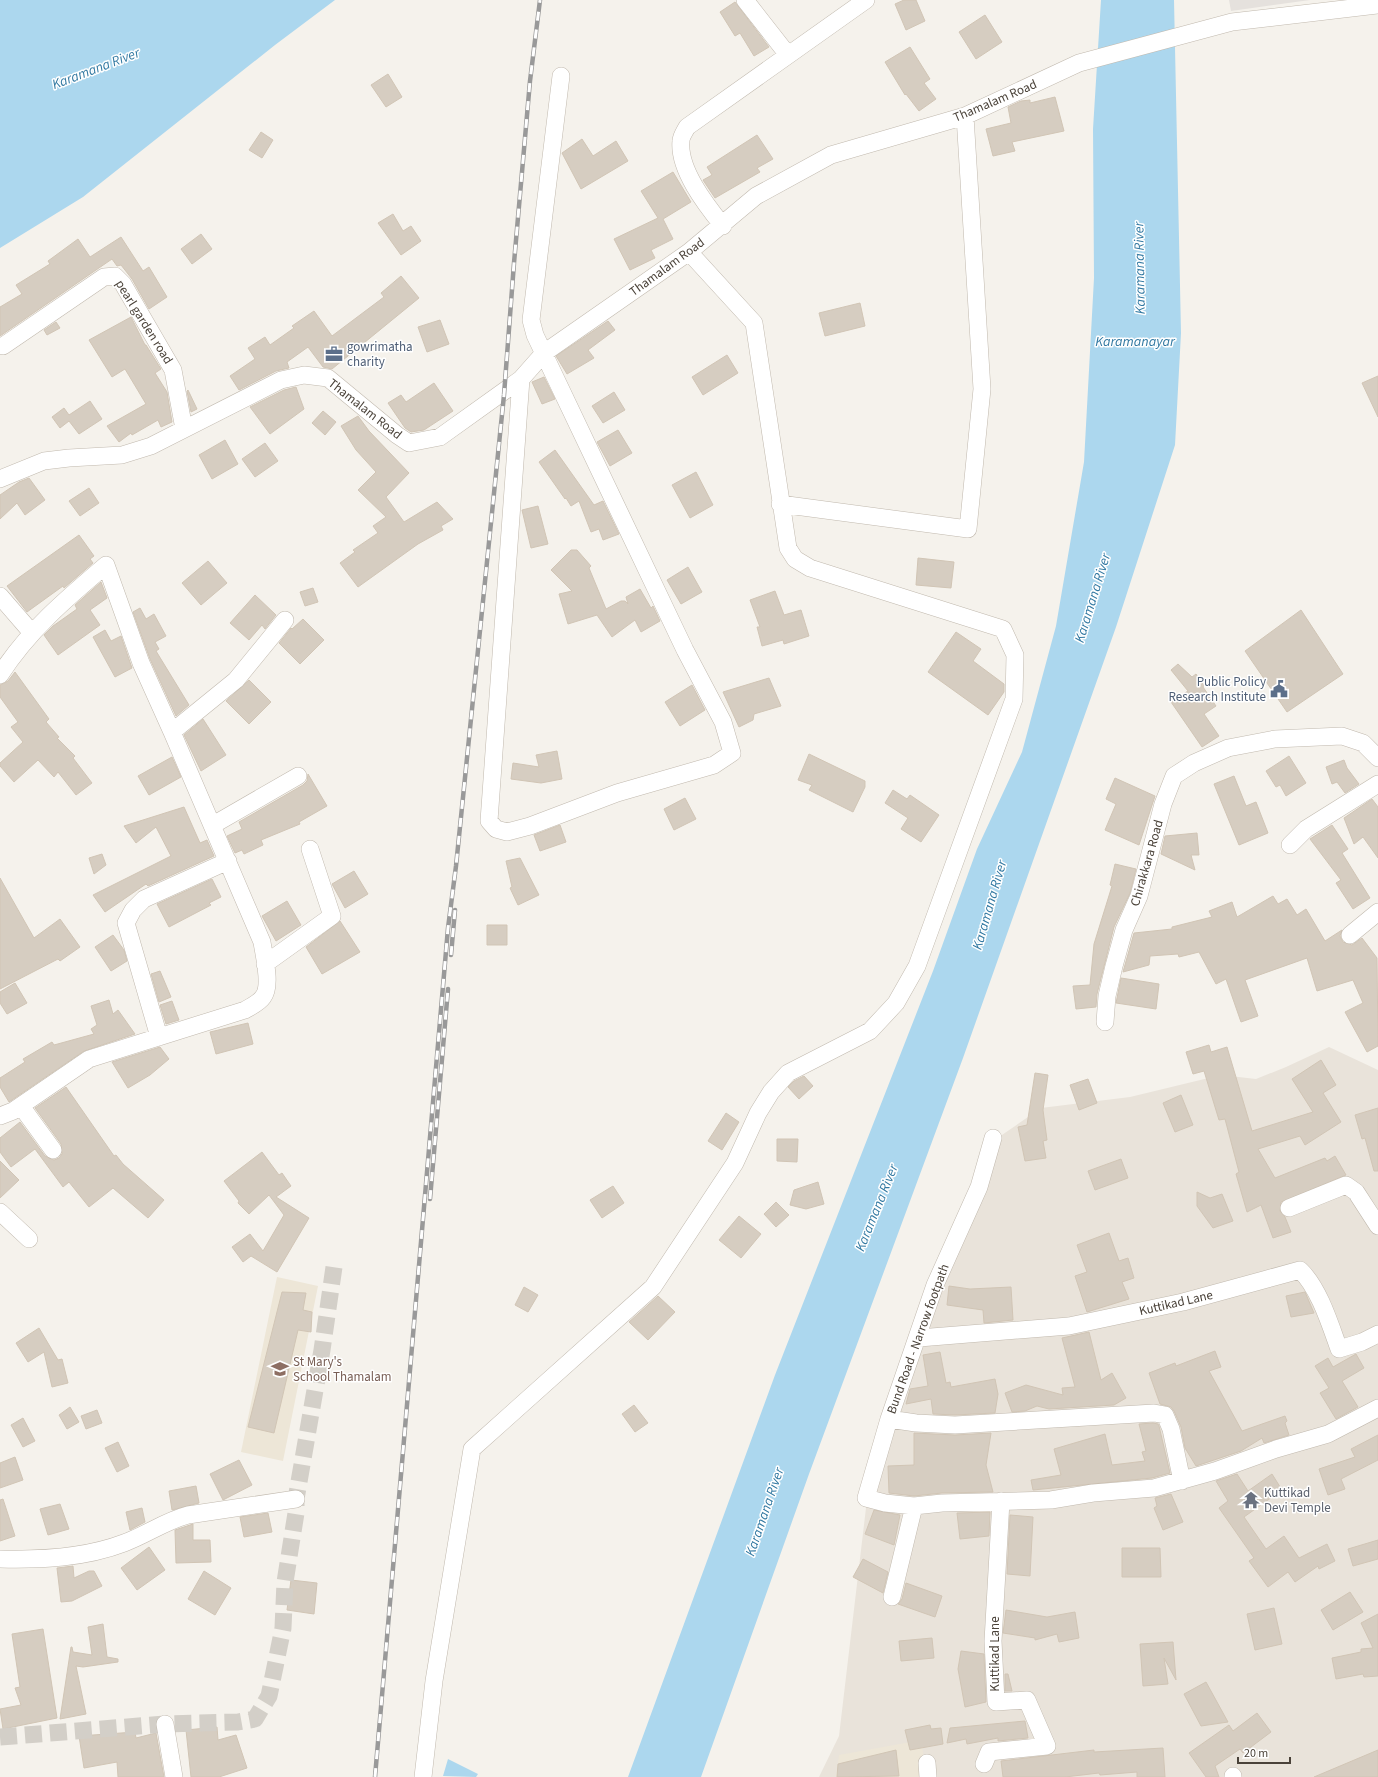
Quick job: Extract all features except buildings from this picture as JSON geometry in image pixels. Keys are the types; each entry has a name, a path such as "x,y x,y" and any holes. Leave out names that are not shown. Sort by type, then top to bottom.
{"street":[{"path":"745,0 788,55"},
{"path":"723,226 702,200 683,160 681,139 687,127 866,0"},
{"name":"Thamalam Road","path":"0,479 44,462 69,458 122,455 151,446 281,380 304,375 328,378 397,436 409,443 440,437 521,379 544,353 689,252 723,226 756,196 831,155 965,116 1079,63 1232,22 1378,6"},
{"path":"521,379 489,821 496,829 507,832 530,826 617,793 714,765 732,753 723,722 685,650 535,335 530,320 562,76"},
{"path":"780,504 968,529 982,389 965,116"},
{"path":"423,1777 434,1681 472,1449 653,1287 735,1163 758,1113 788,1073 870,1031 896,1003 917,966 1014,699 1015,655 1003,629 810,568 795,559 788,548 780,504 754,323 689,252"},
{"name":"pearl garden road","path":"3,346 104,277 115,276 123,284 173,370 184,429"},
{"path":"0,675 32,634 64,601 106,565 141,663 213,825 262,942 266,986 263,997 245,1010 89,1059 21,1106 0,1116"},
{"path":"0,596 32,634"},
{"path":"172,732 236,680 285,620"},
{"name":"Chirakkara Road","path":"1105,1022 1108,996 1124,930 1140,896 1163,804 1174,776 1194,763 1228,748 1274,739 1342,736 1363,744 1378,758"},
{"path":"213,825 298,776"},
{"path":"1290,845 1306,829 1378,784"},
{"path":"265,964 332,916 310,849"},
{"path":"159,1037 126,923 133,910 144,899 228,861"},
{"path":"1350,935 1378,912"},
{"path":"21,1106 53,1150"},
{"name":"Bund Road - Narrow footpath","path":"914,1506 885,1503 866,1498 889,1420 919,1338 935,1285 979,1187 993,1138"},
{"path":"1289,1208 1346,1185 1356,1192 1378,1226"},
{"path":"0,1212 29,1239"},
{"name":"Kuttikad Lane","path":"919,1338 1069,1326 1184,1302 1300,1270 1306,1276 1325,1311 1338,1349 1362,1342 1378,1334"},
{"path":"892,1597 914,1506 1051,1500 1093,1493 1154,1488 1182,1481 1276,1449 1328,1434 1378,1408"},
{"path":"889,1420 955,1425 1154,1413 1165,1416 1171,1429 1182,1481"},
{"path":"0,1560 33,1560 72,1556 122,1544 177,1518 188,1515 296,1499"},
{"name":"Kuttikad Lane","path":"984,1764 989,1752 1046,1746 1027,1700 996,1702 993,1641 1001,1501"},
{"path":"165,1724 174,1777"}],"shaded area":[{"path":"1229,0 1310,0 1231,11"},
{"path":"1329,1047 1378,1070 1378,1777 819,1777 839,1736 868,1491 999,1137 1041,1108 1130,1097 1221,1075 1256,1079"},
{"name":"St Mary's School Thamalam","path":"277,1277 318,1286 283,1461 241,1452"},
{"path":"922,1740 925,1777 836,1777 839,1755"}],"water":[{"name":"Karamana River","path":"0,0 335,0 275,45 83,197 0,248"},
{"name":"Karamanayar","path":"1101,0 1174,0 1181,333 1175,445 1116,627 963,1058 809,1474 701,1777 628,1777 775,1375 933,971 977,849 1022,752 1056,626 1084,462 1094,278 1093,129"},
{"path":"448,1759 478,1774 476,1777 443,1776"}],"tunnel":[{"path":"0,1737 165,1724 238,1722 255,1719 269,1696 283,1628 285,1582 296,1513 296,1499 322,1350 335,1260"}],"railway":[{"path":"375,1777 448,928 456,866 504,395 530,81 540,0"},
{"path":"451,955 455,910"},
{"path":"430,1199 448,989"}],"place":[{"name":"gowrimatha charity","path":"334,354"},
{"name":"Public Policy Research Institute","path":"1279,689"},
{"name":"St Mary's School Thamalam","path":"280,1369"},
{"name":"Kuttikad Devi Temple","path":"1251,1500"}]}
